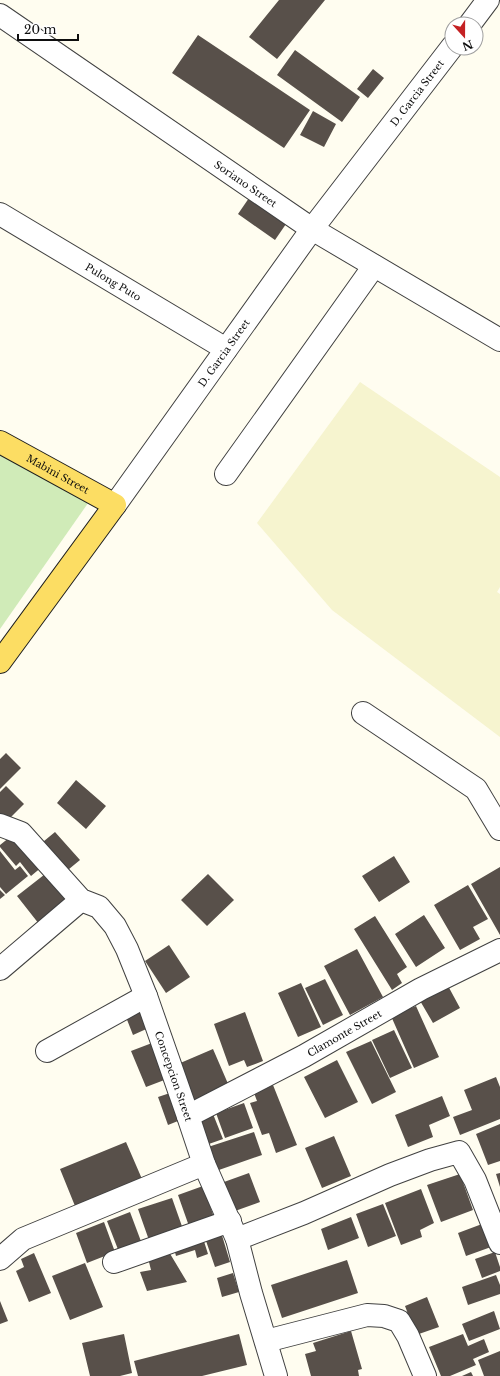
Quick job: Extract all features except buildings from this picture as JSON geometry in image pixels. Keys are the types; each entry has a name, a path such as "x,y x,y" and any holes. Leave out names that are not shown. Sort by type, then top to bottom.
{"main road":[{"name":"Mabini Street","path":"0,442 115,505"},
{"name":"D. Garcia Street","path":"0,662 115,505"}],"street":[{"path":"476,16 488,0"},
{"name":"Soriano Street","path":"0,15 312,229 500,340"},
{"name":"D. Garcia Street","path":"115,505 312,229 445,56"},
{"name":"Pulong Puto","path":"0,214 226,349"},
{"path":"226,474 374,266"},
{"path":"364,713 476,788 500,829"},
{"name":"Concepcion Street","path":"2,829 21,832 82,900 99,907 115,926 127,949 146,996 204,1164 234,1230 276,1376"},
{"path":"0,969 82,900"},
{"name":"Clamonte Street","path":"188,1116 304,1056 421,989 500,950"},
{"path":"47,1051 146,996"},
{"path":"114,1262 304,1213 390,1175 430,1160 459,1152 475,1180 500,1243"},
{"path":"0,1259 23,1239 204,1164"},
{"path":"266,1341 367,1315 384,1316 399,1321 408,1336 425,1376"}],"shaded area":[{"path":"360,382 500,477 500,587 497,592 500,594 500,737 332,610 257,523"}],"green space":[{"path":"0,451 93,496 0,629"}]}
